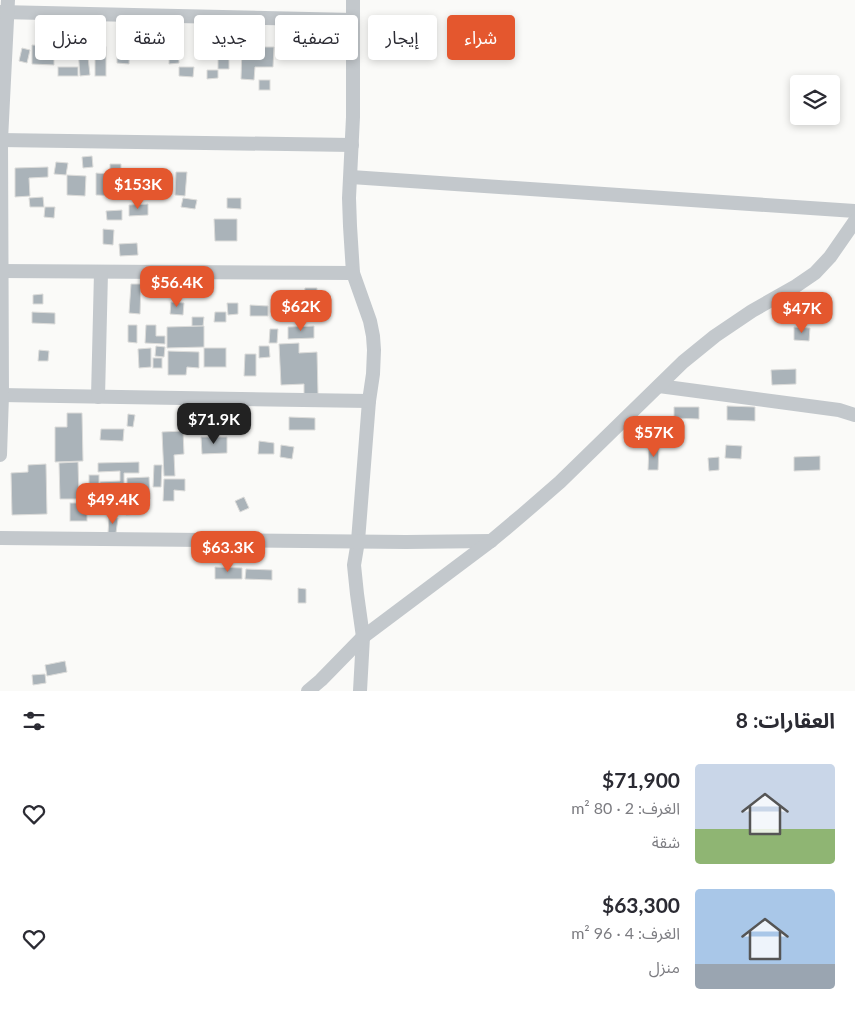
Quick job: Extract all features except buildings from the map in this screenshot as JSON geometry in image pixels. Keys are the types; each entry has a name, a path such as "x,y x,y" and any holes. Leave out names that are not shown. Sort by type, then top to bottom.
{"street":[{"path":"353,0 353,15"},
{"path":"0,455 0,140 5,8 275,17"},
{"path":"353,60 352,145 349,198 353,273 370,321 373,336 373,374 369,401 358,541 354,565 356,594 363,637 360,691"},
{"path":"0,140 352,145"},
{"path":"351,177 855,211"},
{"path":"308,691 363,637 490,541 560,482 684,362 715,336 752,310 796,286 814,273 830,257 855,221"},
{"path":"1,271 353,273"},
{"path":"98,397 101,272"},
{"path":"659,386 839,410 855,415"},
{"path":"1,395 369,401"},
{"path":"0,538 490,541"}]}
